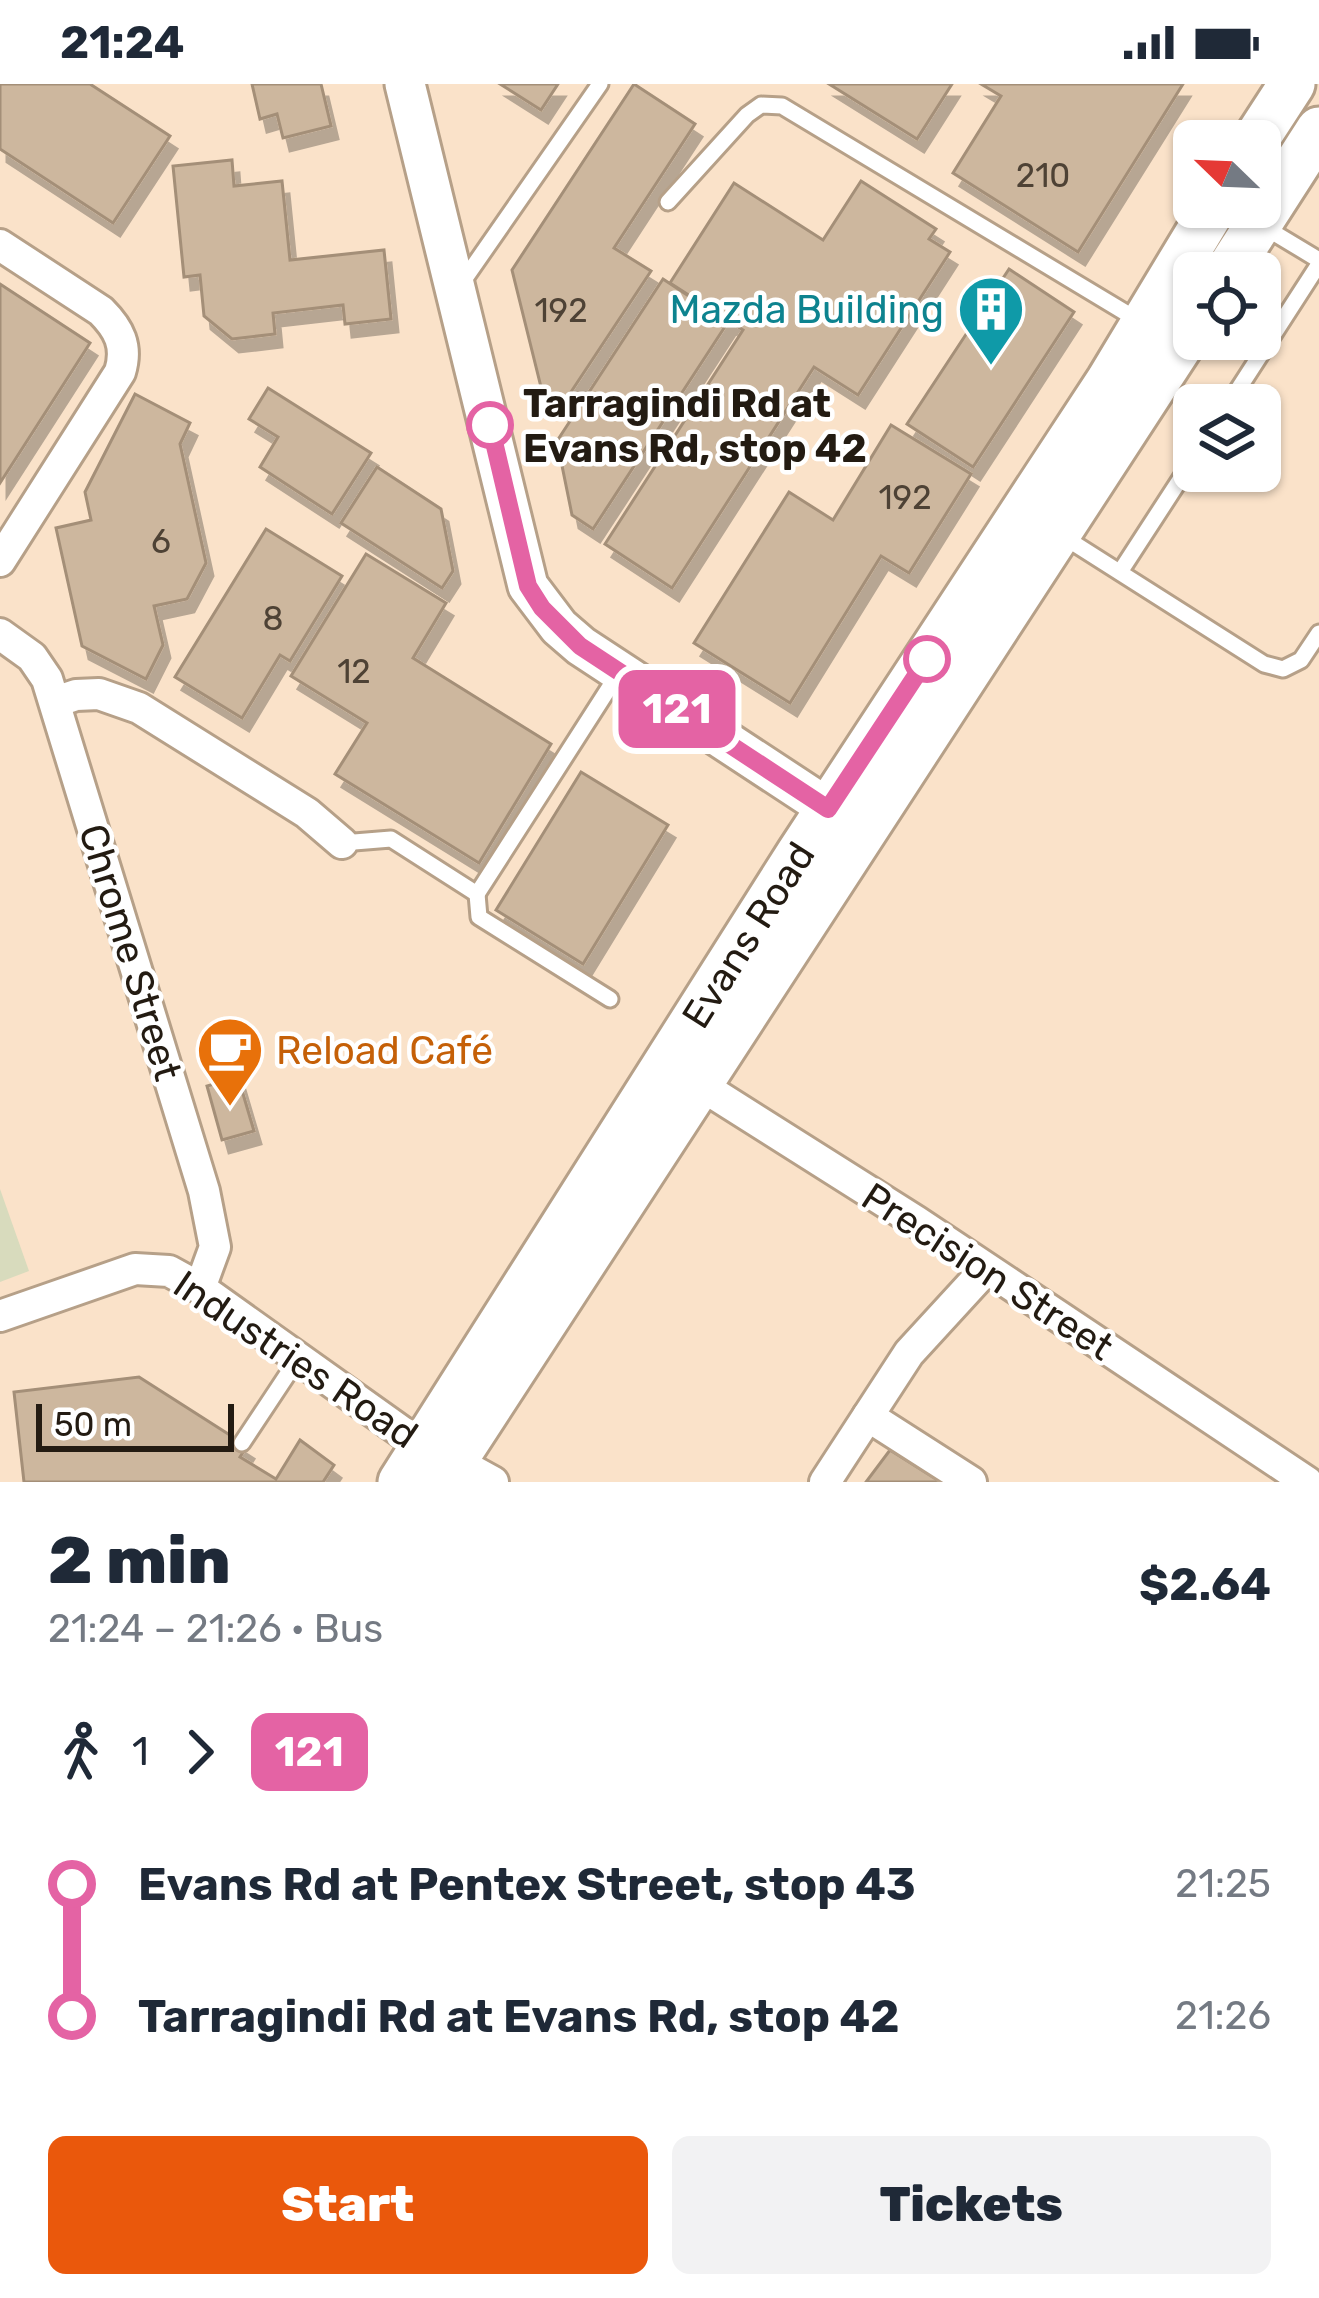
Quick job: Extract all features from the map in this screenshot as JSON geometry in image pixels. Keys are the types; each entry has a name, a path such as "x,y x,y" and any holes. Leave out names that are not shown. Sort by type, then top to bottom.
{"main road":[{"path":"1269,120 1292,84"},
{"path":"1281,190 1319,130"},
{"name":"Evans Road","path":"443,1470 682,1074 846,821 1201,228"},
{"name":"Evans Road","path":"846,821 1059,533 1173,357"}],"street":[{"path":"405,84 528,586 559,627 846,821"},
{"path":"0,245 100,311 114,324 125,357 0,561"},
{"name":"Chrome Street","path":"0,634 32,657 55,702 210,1212 215,1246 200,1288"},
{"path":"55,702 99,694 139,708 307,814 342,843"},
{"name":"Precision Street","path":"682,1074 1306,1482"},
{"name":"Industries Road","path":"0,1316 135,1268 169,1271 200,1288 443,1470"},
{"path":"825,1482 909,1353 986,1269"},
{"path":"868,1416 971,1482"}],"lane":[{"path":"458,290 600,84"},
{"path":"668,202 747,115 761,105 782,106 1144,324"},
{"path":"1241,384 1319,262 1265,228"},
{"path":"1120,572 1173,490"},
{"path":"1059,533 1264,664 1283,669 1301,660 1319,633"},
{"path":"610,999 479,917 477,894 620,672"},
{"path":"342,843 391,838 477,894"},
{"path":"242,1443 297,1360"}],"green space":[{"path":"0,1189 29,1271 0,1282"}],"building":[{"path":"0,84 90,84 170,136 113,223 0,149"},
{"path":"252,84 321,84 331,126 283,138 277,114 260,119"},
{"path":"500,84 558,84 541,110"},
{"path":"634,84 695,124 614,248 651,271 561,407 543,395 512,270"},
{"path":"829,84 952,84 917,139"},
{"path":"981,84 1183,84 1078,252 953,173 1001,96"},
{"path":"232,160 234,186 282,181 290,260 384,250 391,319 345,324 343,305 273,313 275,334 232,339 204,316 200,275 184,277 173,166"},
{"path":"861,181 936,229 929,239 950,252 858,395 814,367 672,588 605,544 743,330 670,283 734,183 823,240"},
{"name":"Mazda Building","path":"1009,269 1074,312 973,467 907,424"},
{"path":"663,279 728,322 593,529 572,515 557,441"},
{"path":"0,284 90,343 0,483"},
{"path":"268,388 371,453 332,514 260,467 278,437 249,419"},
{"path":"135,394 190,423 180,444 206,563 187,599 154,606 163,645 146,679 82,646 56,528 91,520 85,492"},
{"path":"891,425 971,474 909,573 881,556 790,703 694,643 789,492 833,520"},
{"path":"377,467 441,509 453,571 442,588 341,523"},
{"path":"266,529 342,576 290,661 280,655 242,718 175,677"},
{"path":"366,554 446,603 413,658 551,744 479,863 335,774 367,723 291,676"},
{"path":"581,772 668,825 583,964 496,910"},
{"name":"Reload Café","path":"238,1077 254,1131 222,1140 207,1086"},
{"path":"139,1377 247,1446 240,1457 276,1479 300,1440 334,1465 323,1482 24,1482 14,1392"},
{"path":"890,1450 941,1482 866,1482"}],"bus line":[{"name":"121","path":"490,425 528,586 542,608 580,646 828,809 927,659"}],"place":[{"name":"Mazda Building","path":"991,368"},
{"name":"Tarragindi Rd at Evans Rd, stop 42","path":"490,425"},
{"name":"Reload Café","path":"230,1109"}]}
